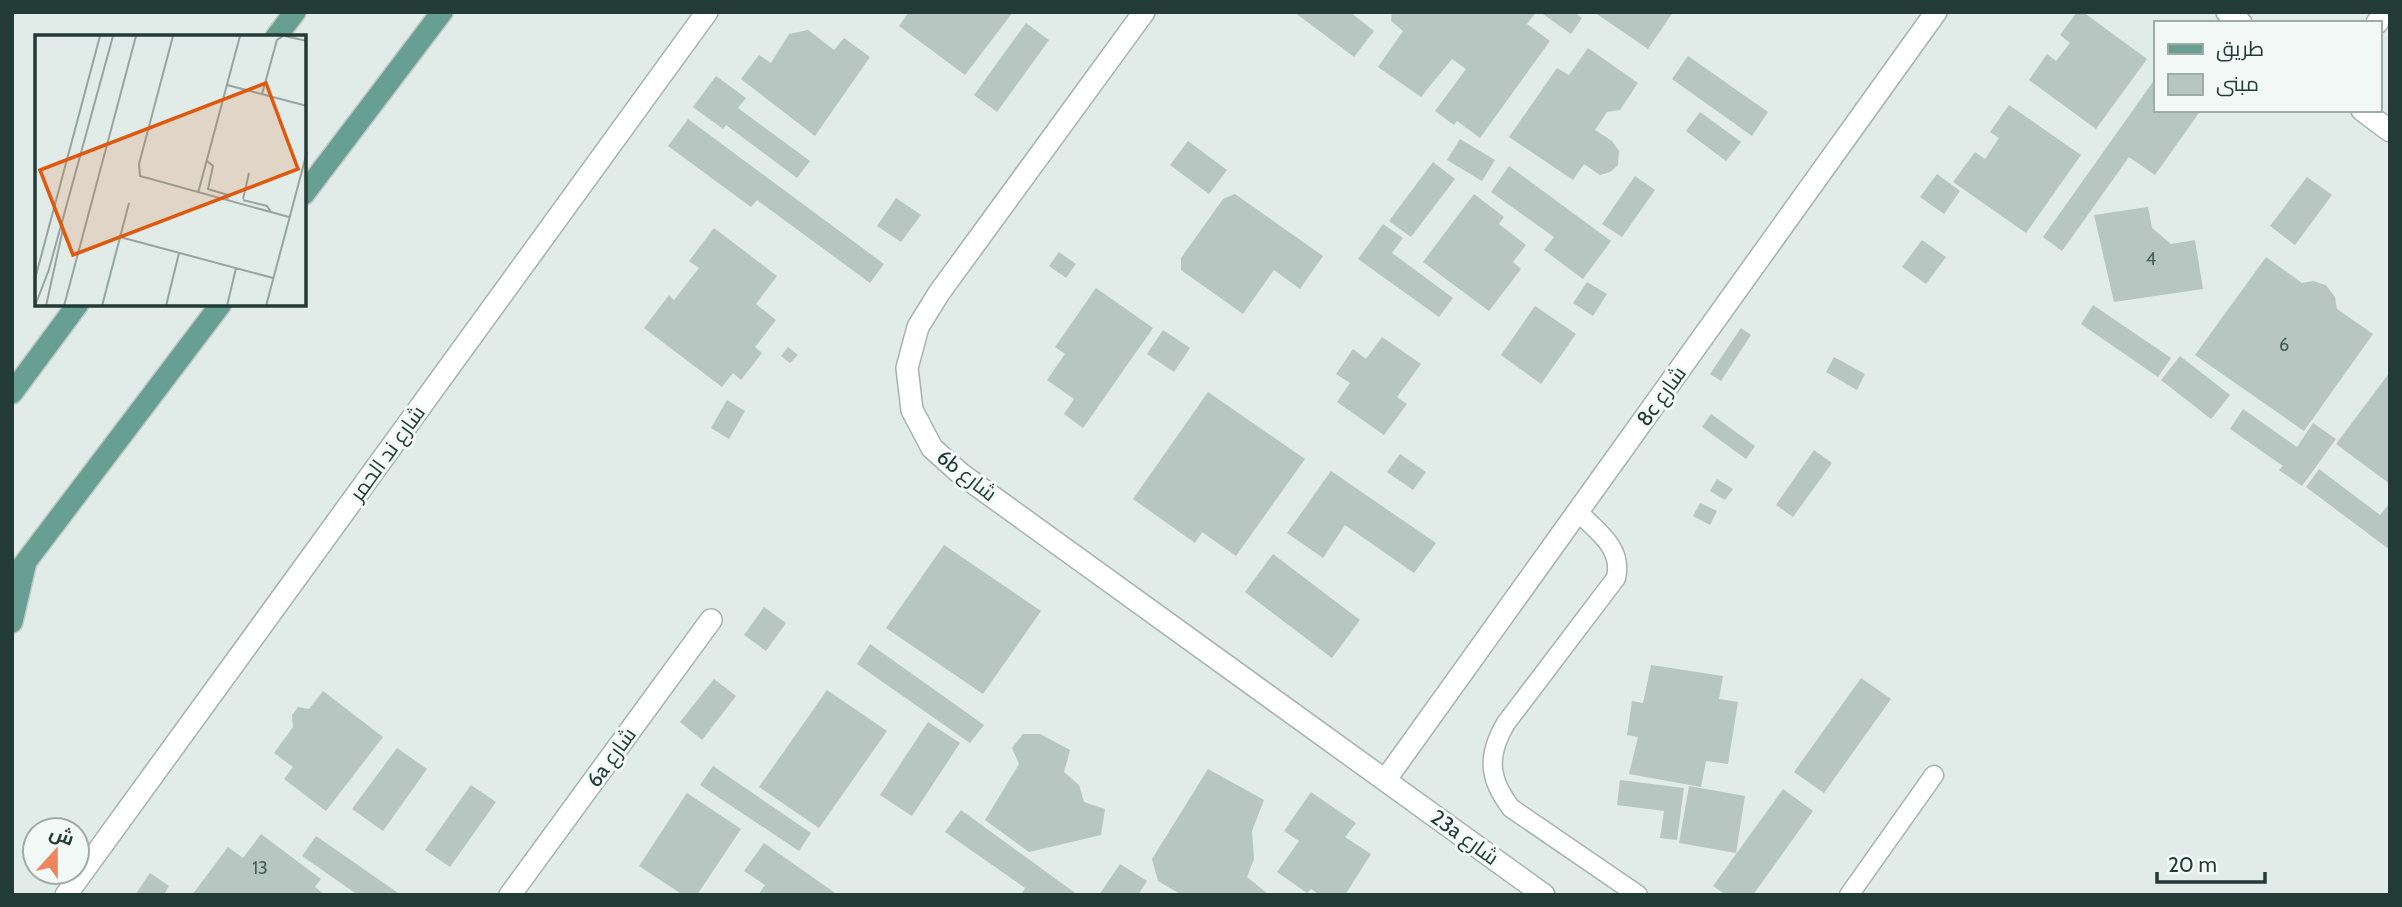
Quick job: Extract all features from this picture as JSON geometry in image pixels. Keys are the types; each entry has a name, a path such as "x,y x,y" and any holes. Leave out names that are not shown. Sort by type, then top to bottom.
{"main road":[{"path":"278,35 295,12"},
{"path":"306,191 442,12"},
{"path":"12,393 77,306"},
{"path":"12,622 19,572 219,306"}],"street":[{"name":"شارع ند الحمر","path":"66,895 707,12"},
{"name":"6b شارع","path":"1144,12 939,293 918,327 907,368 912,410 932,448 961,474 1386,779"},
{"name":"8c شارع","path":"1386,779 1936,12"},
{"path":"2365,112 2390,131"},
{"name":"6a شارع","path":"510,895 711,620"},
{"name":"23a شارع","path":"1386,779 1544,895"}],"lane":[{"path":"1578,512 1615,552 1619,565 1616,578 1506,723 1494,748 1493,776 1500,793 1511,808 1638,895"},
{"path":"1849,895 1934,775"}],"building":[{"path":"909,12 1013,12 965,75 899,26"},
{"path":"1294,12 1350,12 1374,31 1354,57"},
{"path":"1392,12 1536,12 1527,24 1550,41 1480,138 1457,121 1454,125 1435,111 1466,69 1452,59 1421,97 1378,67 1403,31 1391,21"},
{"path":"1540,12 1574,12 1582,18 1571,34"},
{"path":"1594,12 1673,12 1648,49"},
{"path":"2077,12 2083,12 2147,59 2096,129 2029,80 2047,54 2056,61 2070,43 2060,35"},
{"path":"1026,23 1049,40 997,112 974,95"},
{"path":"808,30 834,50 844,38 870,57 815,136 741,79 759,55 771,63 789,34"},
{"path":"1588,48 1638,83 1620,110 1607,112 1595,130 1612,141 1619,151 1618,165 1610,172 1600,175 1584,164 1573,180 1509,137 1557,68 1569,75"},
{"path":"1688,56 1768,112 1752,136 1672,79"},
{"path":"716,76 746,98 738,108 810,161 797,178 726,125 723,129 693,107"},
{"path":"2154,80 2154,112 2200,112 2155,175 2129,157 2062,251 2043,237"},
{"path":"2009,105 2081,155 2026,233 1953,182 1975,152 1985,159 1999,138 1990,132"},
{"path":"1700,112 1741,142 1726,161 1686,131"},
{"path":"688,119 884,264 870,283 757,200 751,207 668,146"},
{"path":"1460,139 1495,160 1482,181 1447,160"},
{"path":"1188,141 1227,170 1209,194 1170,165"},
{"path":"1433,162 1455,179 1411,237 1389,221"},
{"path":"1509,166 1611,241 1583,279 1544,250 1554,237 1491,192"},
{"path":"1937,174 1960,191 1944,214 1920,197"},
{"path":"1635,176 1655,190 1622,237 1602,224"},
{"path":"2307,177 2332,195 2295,245 2270,226"},
{"path":"1235,194 1323,256 1300,289 1274,270 1243,314 1181,270 1181,258 1223,199"},
{"path":"1474,194 1504,217 1499,224 1526,245 1513,262 1521,269 1489,311 1423,262"},
{"path":"896,198 921,215 901,242 877,226"},
{"path":"2148,207 2152,228 2171,244 2195,240 2203,289 2114,302 2094,215"},
{"path":"1383,224 1403,238 1392,253 1453,298 1439,317 1358,259"},
{"path":"714,228 777,276 756,304 776,320 755,347 762,353 741,380 733,373 722,387 644,328 669,295 674,300 699,268 689,261"},
{"path":"1922,240 1946,257 1926,284 1902,267"},
{"path":"1059,252 1076,264 1066,278 1049,266"},
{"path":"2266,257 2302,283 2313,281 2326,285 2335,297 2337,309 2373,334 2304,431 2195,355"},
{"path":"1587,282 1607,294 1593,316 1573,303"},
{"path":"1096,288 1153,328 1083,428 1064,414 1074,399 1047,380 1065,354 1055,347"},
{"path":"2093,305 2171,358 2158,377 2081,324"},
{"path":"1535,306 1576,334 1541,384 1501,355"},
{"path":"1741,328 1751,335 1721,381 1710,374"},
{"path":"1163,330 1190,348 1174,372 1147,354"},
{"path":"1382,337 1421,364 1397,397 1407,404 1384,435 1337,402 1350,383 1336,374 1353,349 1366,359"},
{"path":"788,347 798,355 790,363 781,356"},
{"path":"2180,356 2230,395 2211,419 2161,380"},
{"path":"1834,357 1865,374 1857,390 1826,372"},
{"path":"2390,372 2390,484 2336,444"},
{"path":"1208,392 1305,459 1236,556 1202,532 1195,543 1133,499"},
{"path":"727,400 745,411 729,439 711,428"},
{"path":"2243,409 2297,447 2313,423 2336,439 2302,486 2279,470 2283,466 2230,429"},
{"path":"1711,414 1755,446 1746,459 1702,427"},
{"path":"1814,450 1832,463 1793,517 1776,505"},
{"path":"1400,454 1426,472 1413,490 1387,472"},
{"path":"2319,469 2380,515 2390,503 2390,550 2306,487"},
{"path":"1331,471 1436,543 1414,573 1345,525 1323,558 1287,533"},
{"path":"1717,479 1733,489 1725,500 1710,491"},
{"path":"1700,503 1717,511 1710,525 1693,516"},
{"path":"944,545 1041,611 983,694 886,628"},
{"path":"1273,554 1360,620 1332,658 1245,592"},
{"path":"764,607 786,623 766,651 744,635"},
{"path":"870,644 984,725 970,743 857,664"},
{"path":"1651,665 1723,676 1719,699 1738,702 1728,764 1706,761 1701,787 1629,774 1638,737 1627,735 1632,701 1643,703"},
{"path":"1861,678 1891,699 1824,793 1794,772"},
{"path":"714,679 736,696 702,740 680,722"},
{"path":"827,690 887,731 819,828 759,787"},
{"path":"323,691 383,737 326,811 284,779 293,767 274,753 293,727 292,715 298,707 309,709"},
{"path":"928,722 960,743 912,816 880,795"},
{"path":"1023,734 1040,734 1070,750 1064,772 1079,785 1084,802 1105,809 1101,835 1029,852 985,820 1019,764 1012,748"},
{"path":"397,748 427,769 383,831 352,809"},
{"path":"713,766 811,833 799,851 700,785"},
{"path":"1208,769 1264,800 1252,831 1254,859 1247,877 1269,895 1182,895 1158,881 1152,859"},
{"path":"1620,780 1684,788 1677,840 1660,838 1664,811 1617,805"},
{"path":"471,785 496,802 450,867 425,850"},
{"path":"1689,786 1745,796 1736,853 1679,843"},
{"path":"1783,789 1813,811 1753,895 1726,895 1713,886"},
{"path":"1311,792 1356,823 1345,837 1371,854 1345,895 1320,895 1311,889 1307,893 1277,872 1299,841 1284,831"},
{"path":"687,793 741,829 697,895 683,895 639,866"},
{"path":"961,810 1078,895 1021,895 1025,888 945,832"},
{"path":"261,834 321,879 315,887 325,895 192,895 228,847 243,858"},
{"path":"316,836 401,895 358,895 302,856"},
{"path":"764,843 838,895 758,895 765,885 744,871"},
{"path":"1120,864 1147,881 1138,895 1099,895"},
{"path":"150,873 169,886 164,895 135,895"}]}
